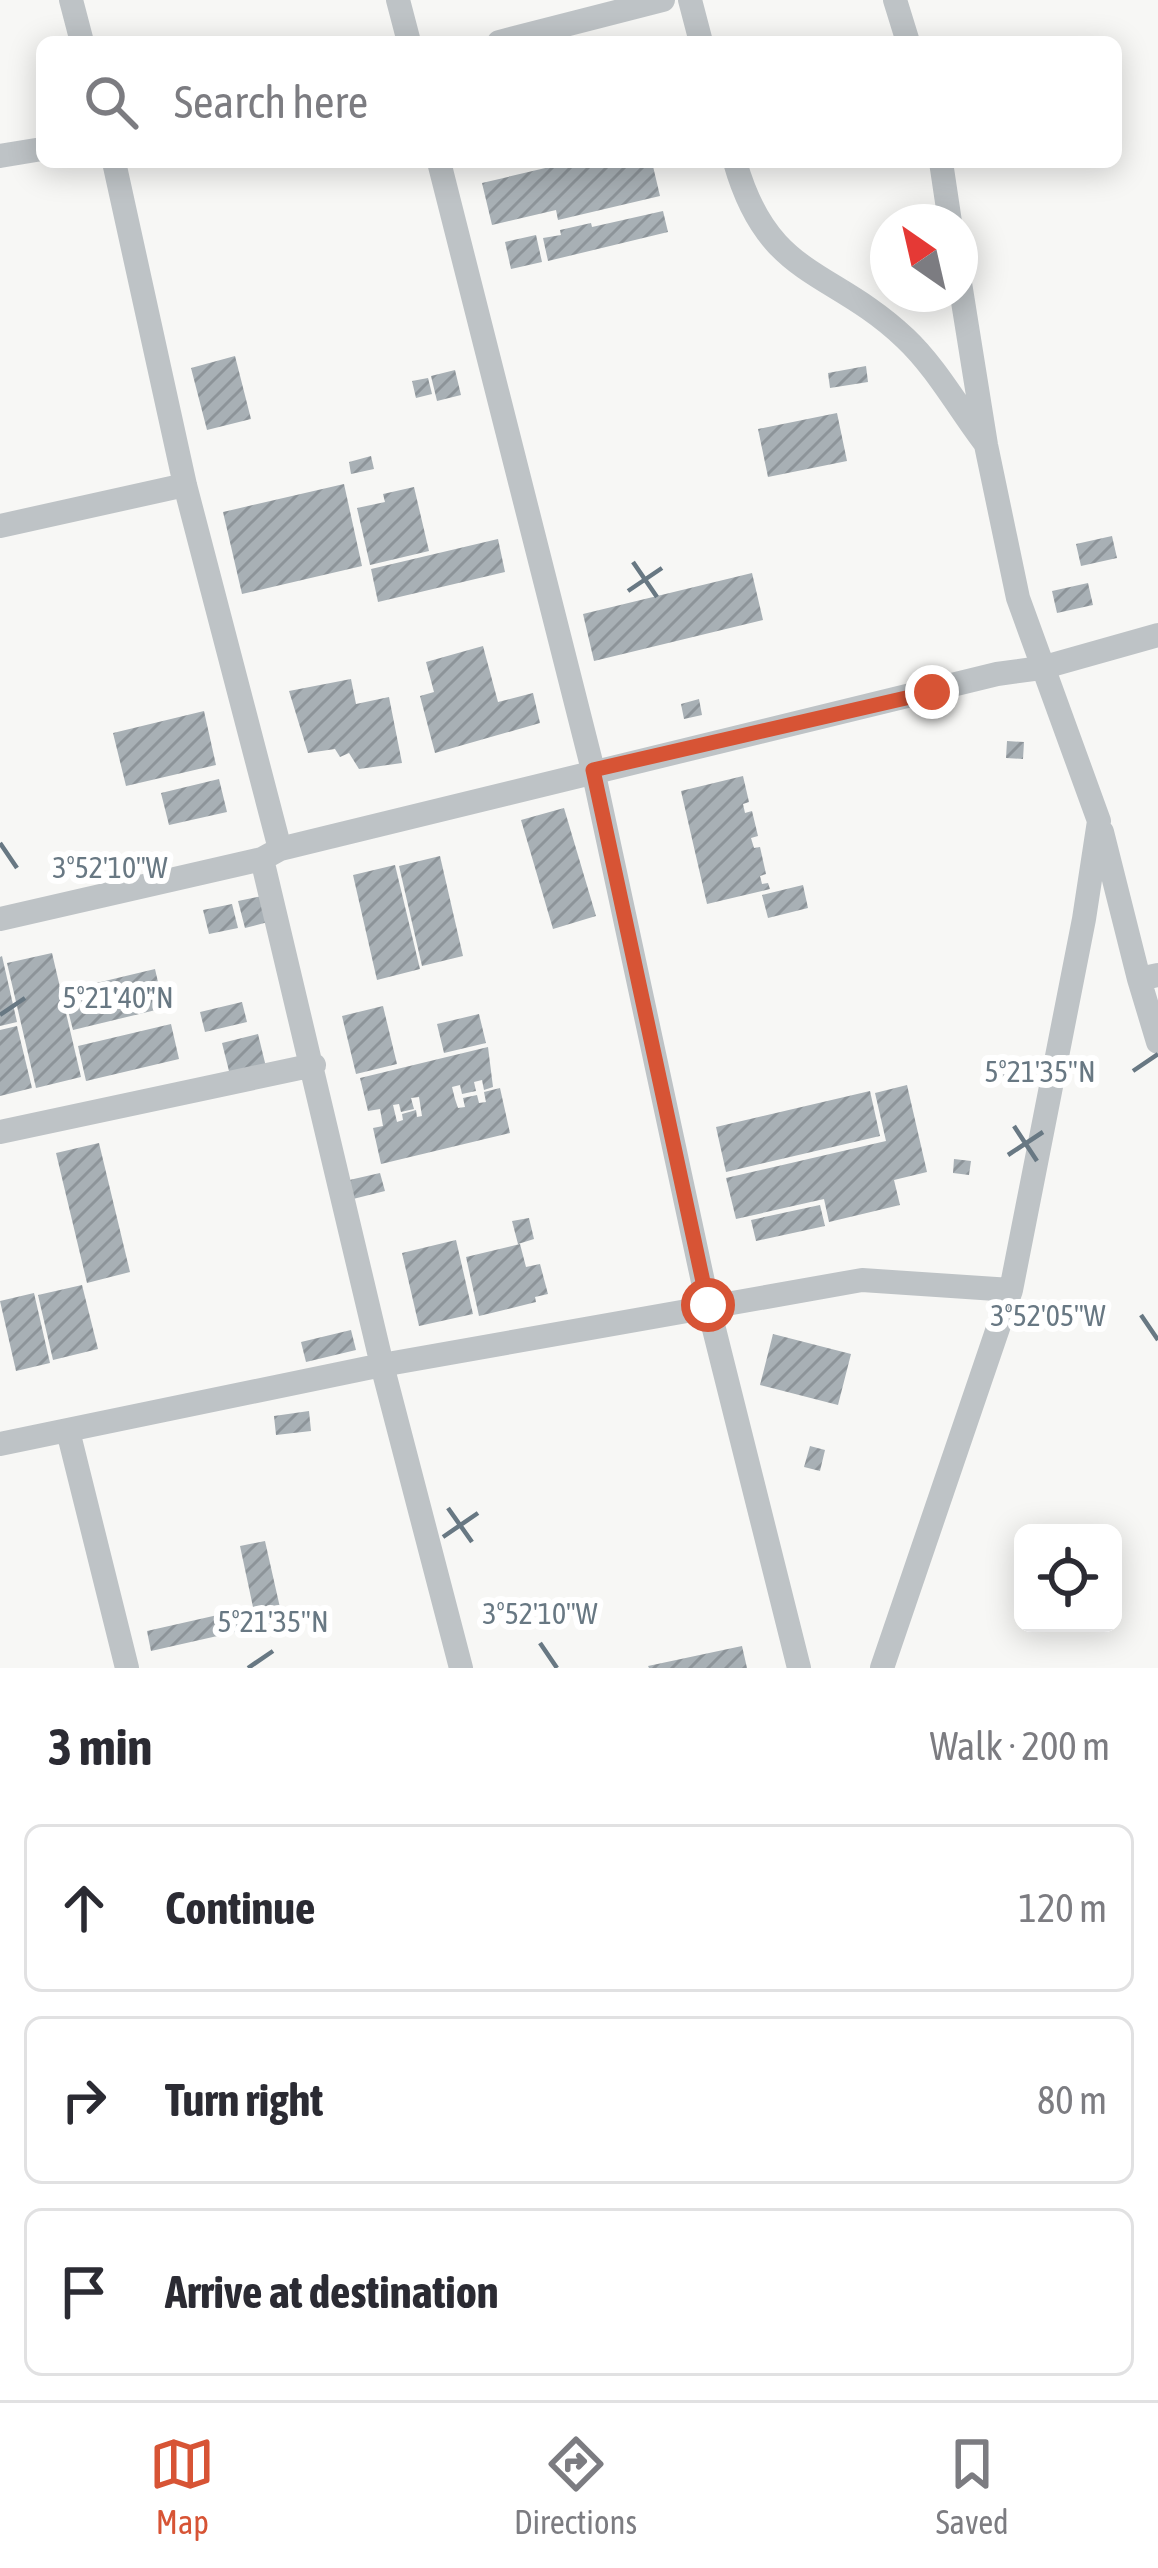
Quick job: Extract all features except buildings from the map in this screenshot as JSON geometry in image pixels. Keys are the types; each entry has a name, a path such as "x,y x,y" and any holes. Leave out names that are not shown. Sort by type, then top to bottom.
{"street":[{"path":"71,0 80,36"},
{"path":"398,0 407,36"},
{"path":"522,36 663,0"},
{"path":"689,0 699,36"},
{"path":"895,0 906,36"},
{"path":"0,156 36,150"},
{"path":"115,168 382,1365 461,1668"},
{"path":"441,168 593,770 708,1305 799,1668"},
{"path":"737,168 755,217 782,252 906,339 986,445"},
{"path":"941,168 947,204"},
{"path":"965,312 1018,598 1100,821 1149,977 1158,1042"},
{"path":"0,526 185,485"},
{"path":"0,919 593,770 997,674 1041,668 1158,635"},
{"path":"882,1668 1011,1290 1100,821"},
{"path":"0,1132 314,1065"},
{"path":"0,1444 382,1365 862,1280 1011,1290"},
{"path":"68,1431 127,1668"}],"route":[{"path":"708,1305 593,770 932,692"}]}
